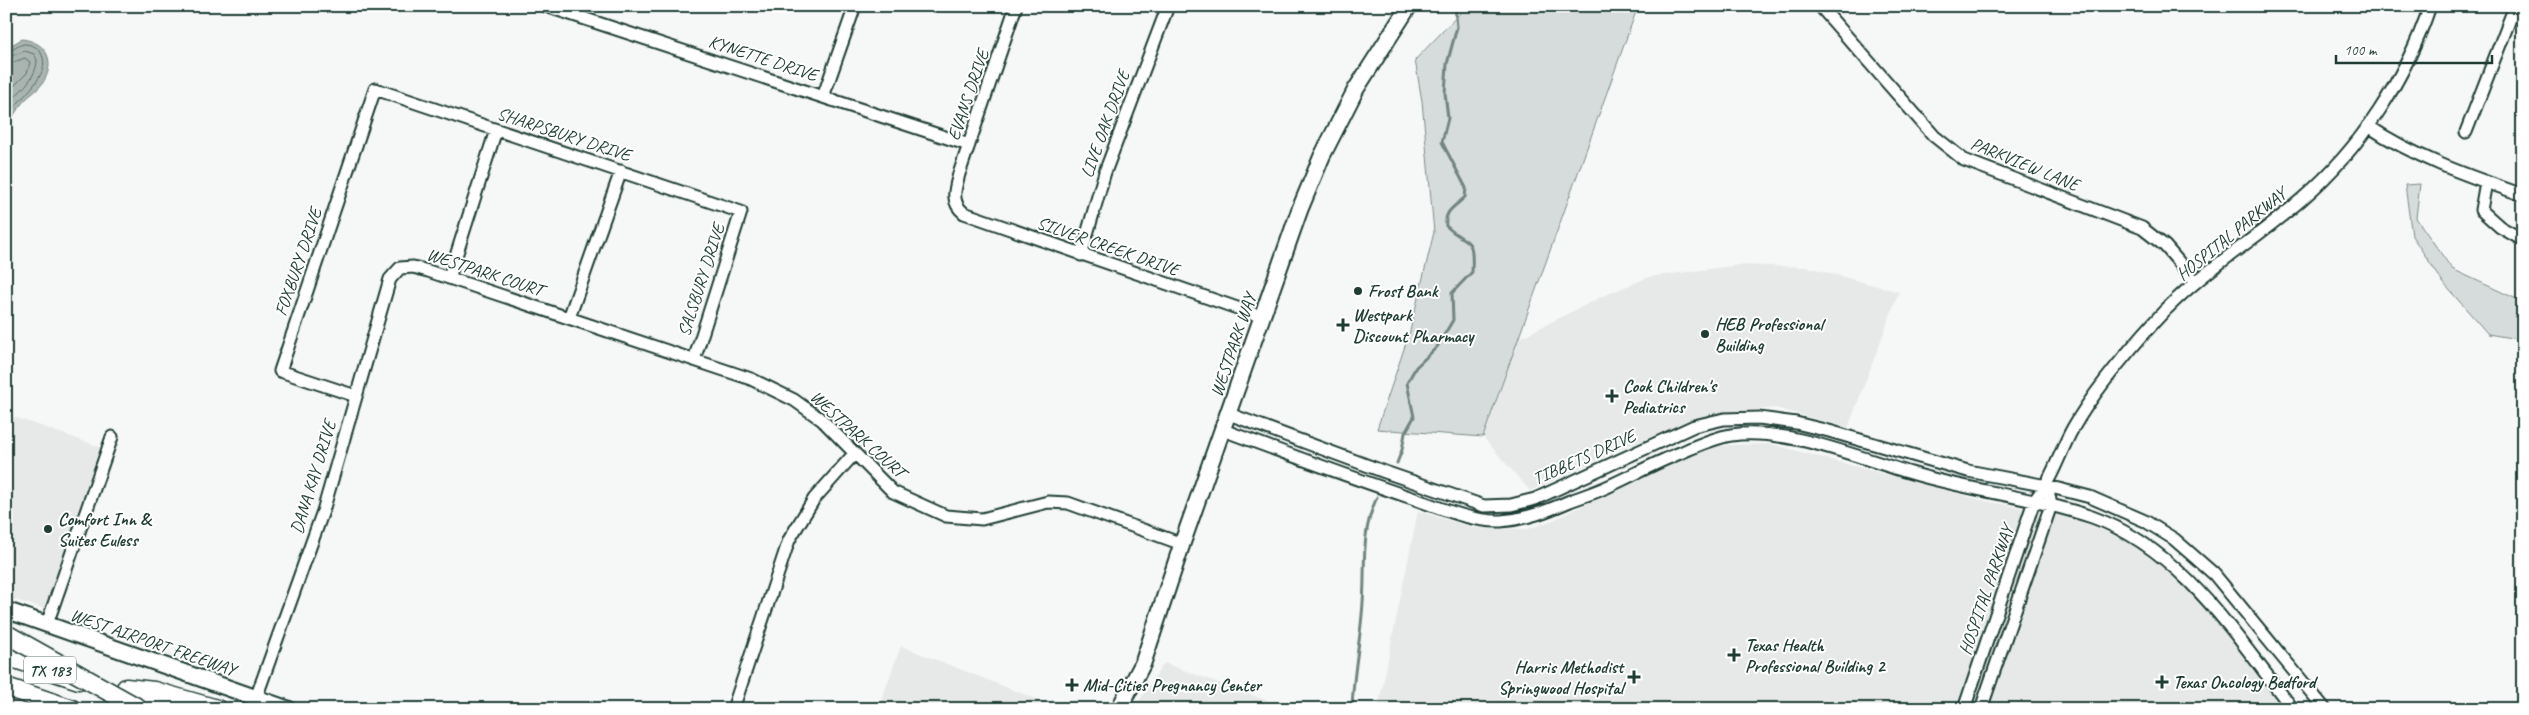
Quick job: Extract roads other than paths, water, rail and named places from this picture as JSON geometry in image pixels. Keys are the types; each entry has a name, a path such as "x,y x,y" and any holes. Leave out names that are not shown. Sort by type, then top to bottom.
{"highway":[{"path":"6,634 140,709"},
{"name":"TX 183","path":"6,656 166,709"},
{"path":"94,685 154,691 217,709"},
{"path":"6,687 72,709"}],"main road":[{"name":"WESTPARK WAY","path":"1120,709 1144,663 1182,544 1263,317 1283,252 1322,156 1356,89 1409,6"},
{"name":"WEST AIRPORT FREEWAY","path":"6,610 288,709"}],"street":[{"name":"KYNETTE DRIVE","path":"546,6 969,146"},
{"path":"823,97 855,6"},
{"name":"EVANS DRIVE","path":"954,194 1016,6"},
{"name":"LIVE OAK DRIVE","path":"1081,255 1105,172 1168,6"},
{"name":"PARKVIEW LANE","path":"1820,6 1934,136 1964,160 2142,228 2165,246 2196,282"},
{"name":"HOSPITAL PARKWAY","path":"1964,709 2034,500 2047,486 2073,428 2156,319 2196,282 2301,200 2337,167 2397,84 2420,36 2430,6"},
{"path":"2466,132 2515,6"},
{"name":"SHARPSBURY DRIVE","path":"375,89 741,212"},
{"name":"FOXBURY DRIVE","path":"356,396 280,371 375,89"},
{"path":"2368,126 2395,144 2421,157 2523,195"},
{"path":"449,278 496,130"},
{"path":"569,318 621,172"},
{"path":"2486,182 2481,210 2500,227 2523,240"},
{"name":"SILVER CREEK DRIVE","path":"954,194 958,208 964,213 1263,317"},
{"name":"SALSBURY DRIVE","path":"694,360 741,212"},
{"name":"WESTPARK COURT","path":"400,268 413,267 449,278 752,379 794,400 822,420 893,492 946,516 982,519 1048,502 1068,503 1182,544"},
{"name":"DANA KAY DRIVE","path":"256,698 323,511 390,279 400,268"},
{"name":"TIBBETS DRIVE","path":"1229,414 1455,498 1484,506 1511,506 1535,499 1680,432 1724,419 1750,418 1796,423 1968,471 2047,486 2090,497 2145,521 2186,548 2214,574 2325,709"},
{"path":"1744,434 1750,418"},
{"name":"TIBBETS DRIVE","path":"1223,430 1474,519 1499,521 1524,518 1608,487 1652,464 1711,440 1744,434 1805,442 1885,464 1913,474 2034,500 2116,527 2139,540 2174,567 2214,609 2293,709"},
{"path":"1680,432 1688,449"},
{"path":"47,624 112,437"},
{"path":"1885,464 1889,449"},
{"path":"733,709 789,540 814,499 854,454"},
{"path":"2047,486 2051,505"},
{"path":"1556,490 1563,504"},
{"path":"1451,511 1455,498"},
{"name":"HOSPITAL PARKWAY","path":"1981,709 2051,505"},
{"path":"2174,567 2186,548"},
{"path":"1972,684 1988,690"}],"water":[{"path":"22,39 38,44 43,49 47,54 49,68 42,84 22,103 6,129 6,48"}],"waterway":[{"path":"1397,463 1405,433 1414,417 1407,383 1416,367 1437,347 1453,320 1452,293 1472,272 1472,251 1468,242 1446,226 1448,212 1465,197 1466,188 1442,142 1448,118 1445,93 1447,64 1457,27 1455,6"},
{"path":"1352,709 1362,615 1366,537 1368,524 1377,497"}],"place":[{"name":"Frost Bank","path":"1358,291"},
{"name":"Westpark Discount Pharmacy","path":"1343,325"},
{"name":"HEB Professional Building","path":"1705,334"},
{"name":"Cook Children's Pediatrics","path":"1612,396"},
{"name":"Comfort Inn & Suites Euless","path":"48,529"},
{"name":"Texas Health Professional Building 2","path":"1734,655"},
{"name":"Harris Methodist Springwood Hospital","path":"1634,677"},
{"name":"Texas Oncology Bedford","path":"2162,682"},
{"name":"Mid-Cities Pregnancy Center","path":"1072,685"}]}
